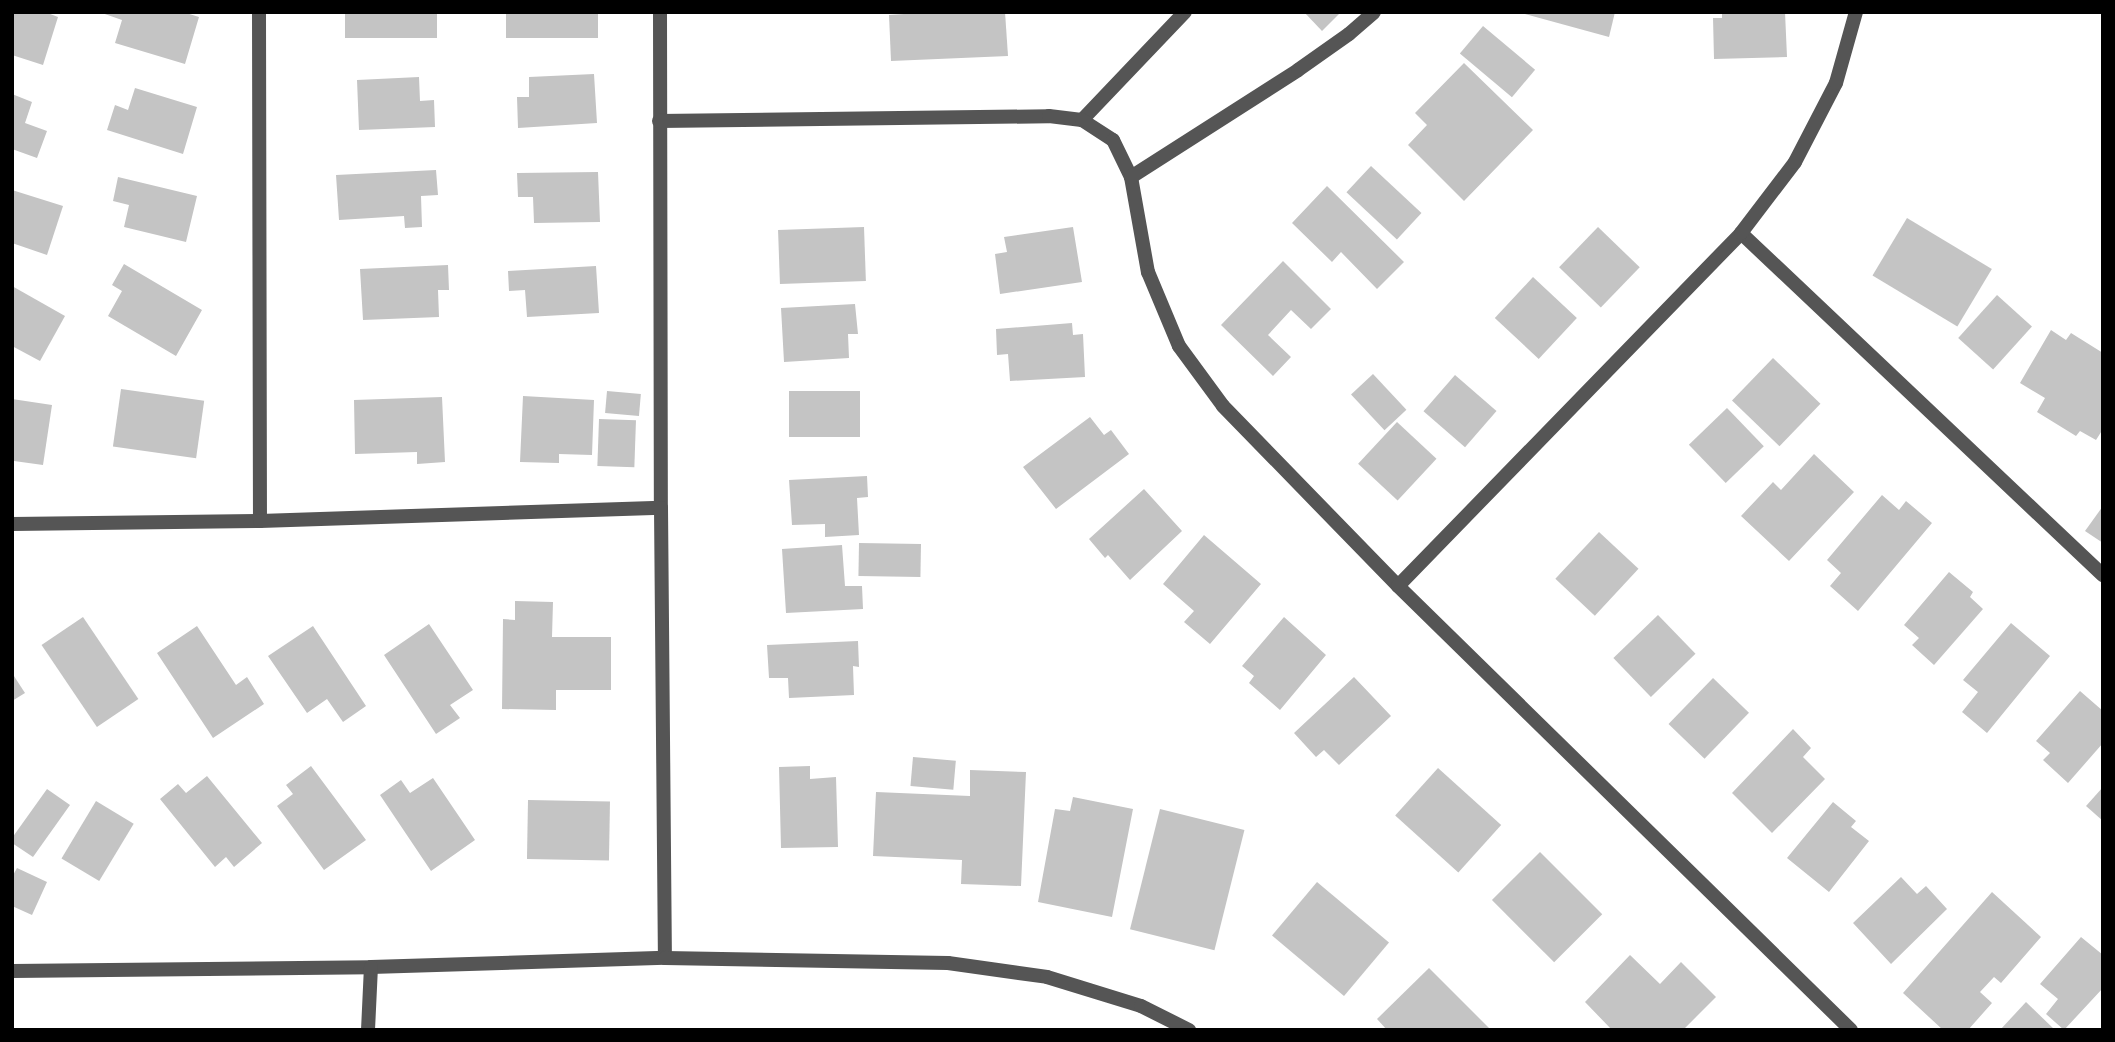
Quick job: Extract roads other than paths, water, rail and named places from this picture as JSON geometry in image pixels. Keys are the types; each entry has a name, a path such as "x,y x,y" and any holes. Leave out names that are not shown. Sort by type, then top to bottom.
{"street":[{"path":"259,12 260,521"},
{"path":"660,12 664,958"},
{"path":"1082,120 1185,12"},
{"path":"1131,177 1298,70 1349,34 1374,12"},
{"path":"1398,586 1741,233 1795,162 1836,83 1856,12"},
{"path":"659,121 1049,116 1082,120 1113,140 1131,177 1148,272 1179,346 1223,407 1398,586 1851,1030"},
{"path":"1741,233 2103,575"},
{"path":"12,524 260,521 661,508"},
{"path":"12,971 371,967 664,958 948,963 1047,977 1141,1006 1189,1030"},
{"path":"368,1030 371,967"}]}
